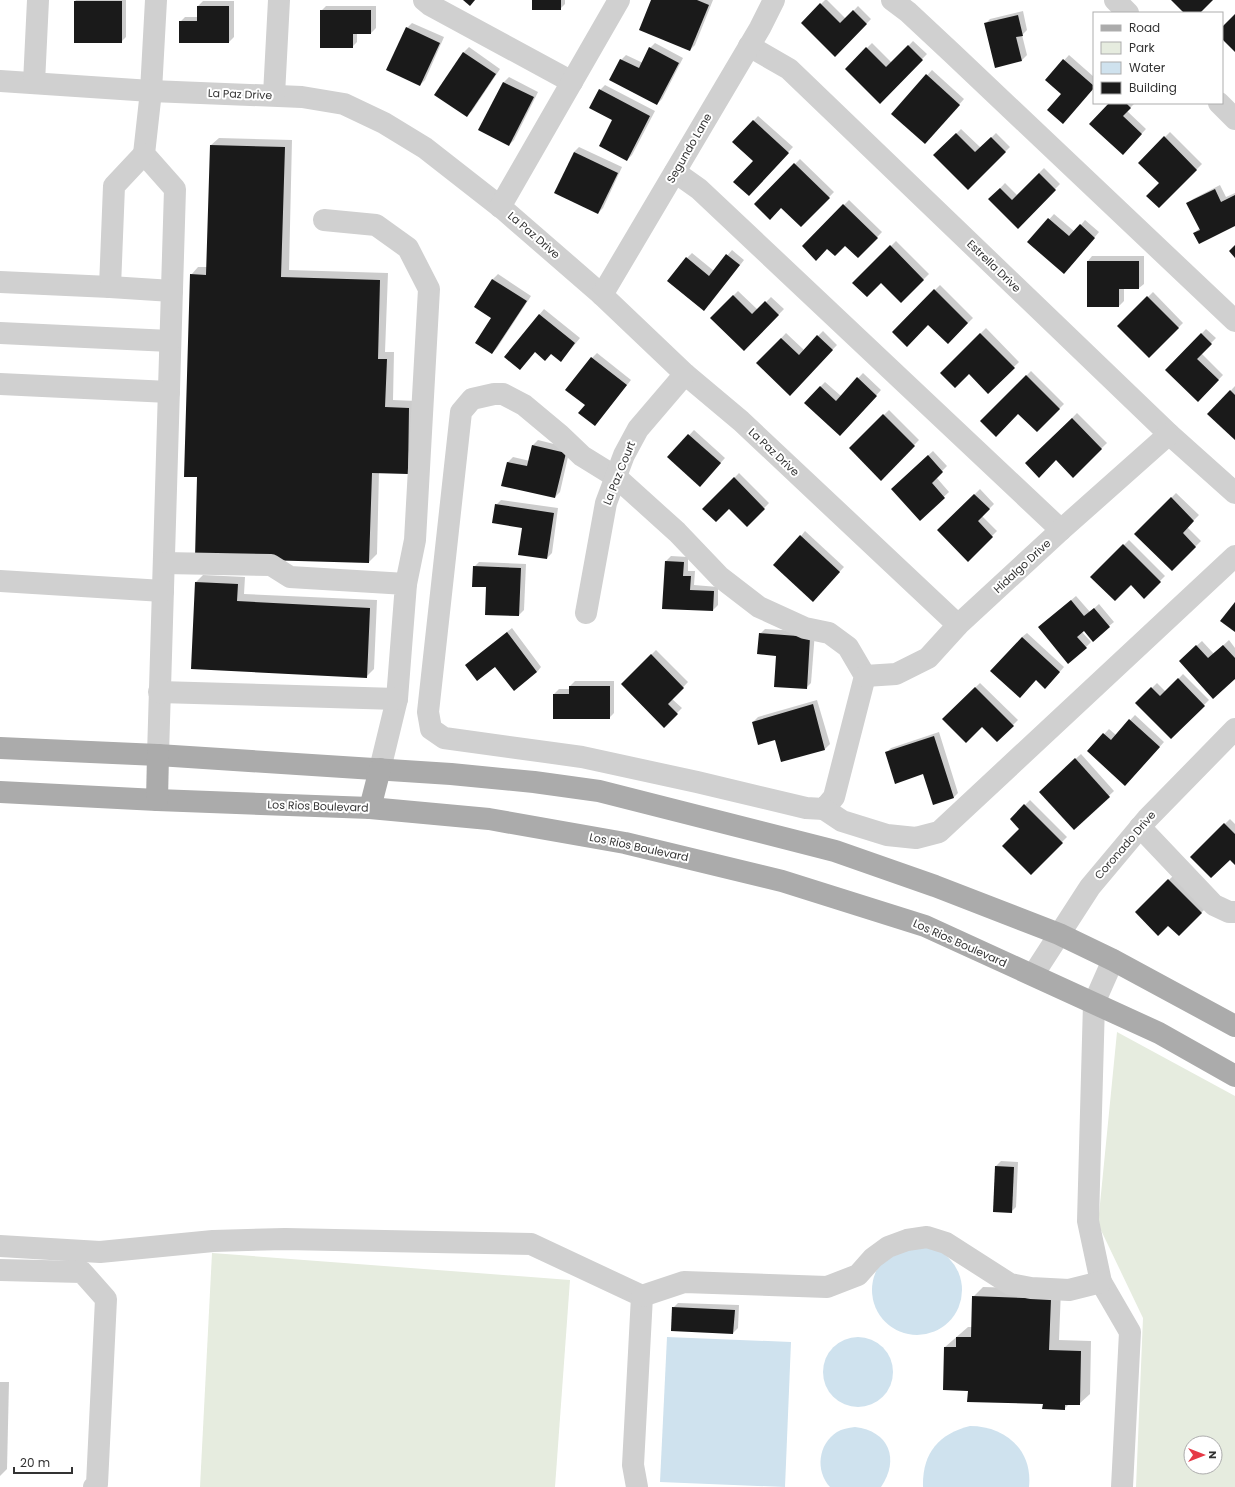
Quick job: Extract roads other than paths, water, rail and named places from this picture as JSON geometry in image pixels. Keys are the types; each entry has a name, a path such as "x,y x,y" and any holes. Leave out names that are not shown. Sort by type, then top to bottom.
{"main road":[{"path":"0,748 158,755 451,774 534,782 599,791 663,806 835,851 935,886 1059,934 1113,960 1235,1026"},
{"path":"157,800 158,755"},
{"path":"370,808 380,769"},
{"name":"Los Rios Boulevard","path":"0,792 157,800 370,808 489,819 625,843 782,881 925,926 1160,1033 1235,1076"}],"street":[{"path":"34,83 38,0"},
{"path":"110,287 114,186 144,154 151,91 156,0"},
{"path":"274,95 279,0"},
{"path":"424,0 430,5 572,82"},
{"path":"500,207 619,0"},
{"name":"Segundo Lane","path":"602,295 760,28 774,0"},
{"path":"892,0 908,12 1235,321"},
{"path":"1114,0 1127,12"},
{"name":"Estrella Drive","path":"749,46 789,69 1169,434 1235,493"},
{"name":"La Paz Drive","path":"0,81 151,91 302,97 344,104 384,123 425,148 500,207 602,295 685,374 741,421 958,625"},
{"path":"1220,104 1235,119"},
{"path":"144,154 175,189 158,755"},
{"path":"675,172 699,189 1061,530"},
{"path":"324,220 376,225 408,248 429,289 415,540 406,584 397,699 380,769"},
{"path":"0,282 172,291"},
{"path":"0,333 170,341"},
{"name":"La Paz Court","path":"586,613 606,503 624,455 638,428 685,374"},
{"path":"0,384 169,392"},
{"path":"824,809 834,797 865,676 848,647 829,633 805,628 759,608 720,577 677,532 616,477 582,456 560,434 524,405 503,394 494,394 472,399 461,412 428,712 430,729 444,738 582,757 806,808 824,809 842,820 887,835 916,838 939,832 1235,556"},
{"name":"Hidalgo Drive","path":"865,676 896,674 928,658 958,625 1061,530 1169,434"},
{"path":"164,563 271,565 290,577 406,584"},
{"path":"0,581 163,591"},
{"path":"159,692 397,699"},
{"name":"Coronado Drive","path":"1033,975 1090,887 1140,827 1235,729"},
{"path":"1140,827 1214,905 1229,912 1235,912"},
{"path":"1113,960 1094,1003 1088,1221 1101,1282 1130,1332 1122,1487"},
{"path":"0,1246 100,1252 213,1241 285,1239 531,1244 642,1296 684,1282 827,1287 858,1275 872,1258 888,1247 907,1240 927,1237 946,1243 1010,1284 1031,1288 1069,1290 1101,1282"},
{"path":"0,1270 82,1272 106,1299 97,1484 94,1487"},
{"path":"637,1487 633,1465 642,1296"}],"water":[{"path":"917,1245 934,1248 949,1258 959,1273 962,1290 959,1307 949,1322 934,1332 917,1335 900,1332 885,1322 875,1307 872,1290 875,1273 885,1258 900,1248"},
{"path":"667,1337 791,1342 785,1487 660,1482"},
{"path":"851,1337 865,1337 878,1343 887,1352 893,1365 891,1385 883,1397 865,1407 851,1407 838,1401 829,1392 823,1379 823,1365 829,1352 838,1343"},
{"path":"970,1426 995,1430 1014,1443 1021,1451 1026,1462 1029,1474 1029,1487 923,1487 925,1465 934,1447 949,1434"},
{"path":"855,1427 876,1434 883,1440 888,1448 890,1466 887,1477 881,1487 830,1487 825,1481 821,1466 822,1450 831,1437 837,1432"}]}
